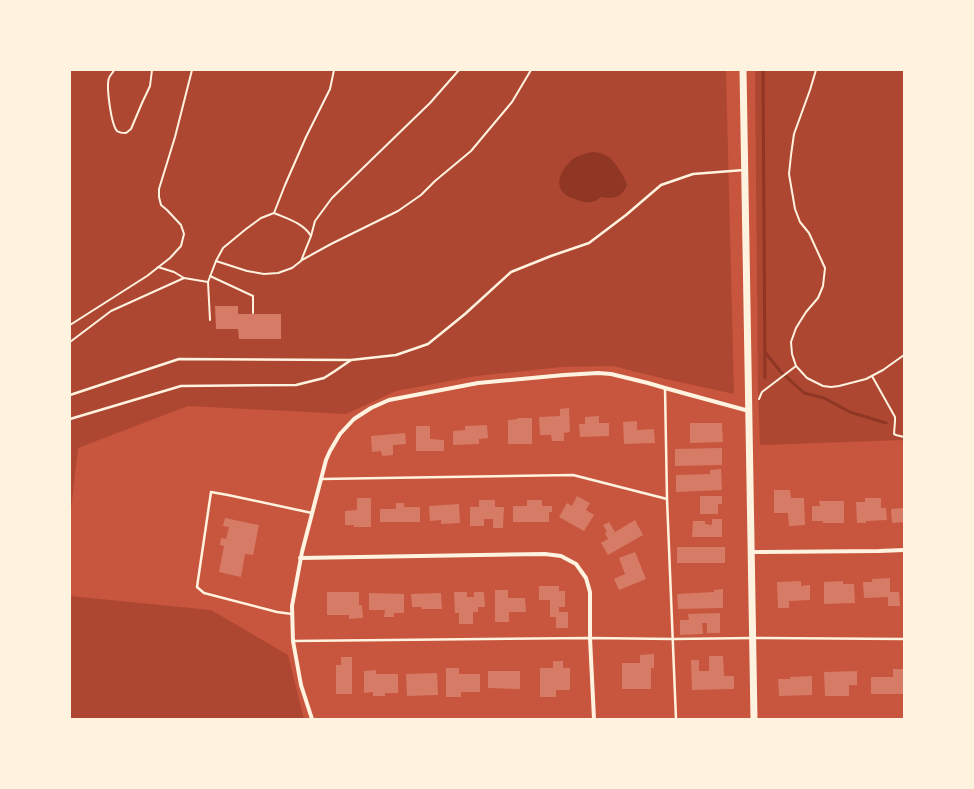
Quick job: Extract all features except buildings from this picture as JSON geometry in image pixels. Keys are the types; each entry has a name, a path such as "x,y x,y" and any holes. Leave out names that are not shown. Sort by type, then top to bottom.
{"main road":[{"path":"743,70 754,719"}],"street":[{"path":"312,719 301,686 293,641 292,606 300,558 326,460 340,434 354,419 371,408 389,400 478,383 598,373 611,374 648,383 749,411"},
{"path":"751,552 904,550"},
{"path":"300,558 544,554 561,556 576,564 586,578 590,592 590,638 594,719"}],"lane":[{"path":"70,395 179,359 351,360 396,355 428,344 465,314 511,272 551,256 589,244 661,185 693,174 744,170"},
{"path":"70,419 181,386 296,385 324,378 351,360"},
{"path":"665,388 667,499 676,719"},
{"path":"321,479 573,475 667,499"},
{"path":"292,614 277,612 204,593 197,587 212,492 228,494 312,513"},
{"path":"293,641 590,638 904,639"}],"path":[{"path":"114,70 109,77 108,89 110,111 114,126 120,133 126,133 131,129 150,86 152,70"},
{"path":"70,325 147,276 170,258 181,246 184,234 181,225 161,205 159,189 175,137 192,70"},
{"path":"274,213 284,185 330,89 334,70"},
{"path":"301,261 315,221 332,198 430,103 459,70"},
{"path":"216,261 247,271 271,274 278,273 292,268 301,261 331,244 398,211 421,195 435,181 471,151 512,102 531,70"},
{"path":"816,70 794,134 789,174 794,209 800,222 809,233 825,268 821,292 796,328 791,342 792,354 796,366 807,378 823,386 831,387 872,376 904,355"},
{"path":"210,320 208,282 223,248 261,218 274,213 307,229 311,236"},
{"path":"158,267 174,272 184,278 208,282"},
{"path":"210,276 253,296 253,313"},
{"path":"70,342 111,311 184,278"},
{"path":"759,399 762,392 796,366"},
{"path":"872,376 894,418 894,434 904,437"}],"shaded area":[{"path":"70,70 726,70 734,394 613,366 562,367 476,376 396,391 346,414 188,406 78,448 70,518"},
{"path":"755,70 904,70 904,440 760,445 758,392"},
{"path":"593,152 603,154 610,158 617,167 627,185 622,194 617,197 602,197 593,202 583,202 568,196 563,192 559,182 563,170 573,159 583,154"},
{"path":"70,596 211,610 288,655 304,719 70,719"}],"waterway":[{"path":"763,70 765,378"},
{"path":"765,352 780,371 804,393 824,398 850,412 886,423"}]}
